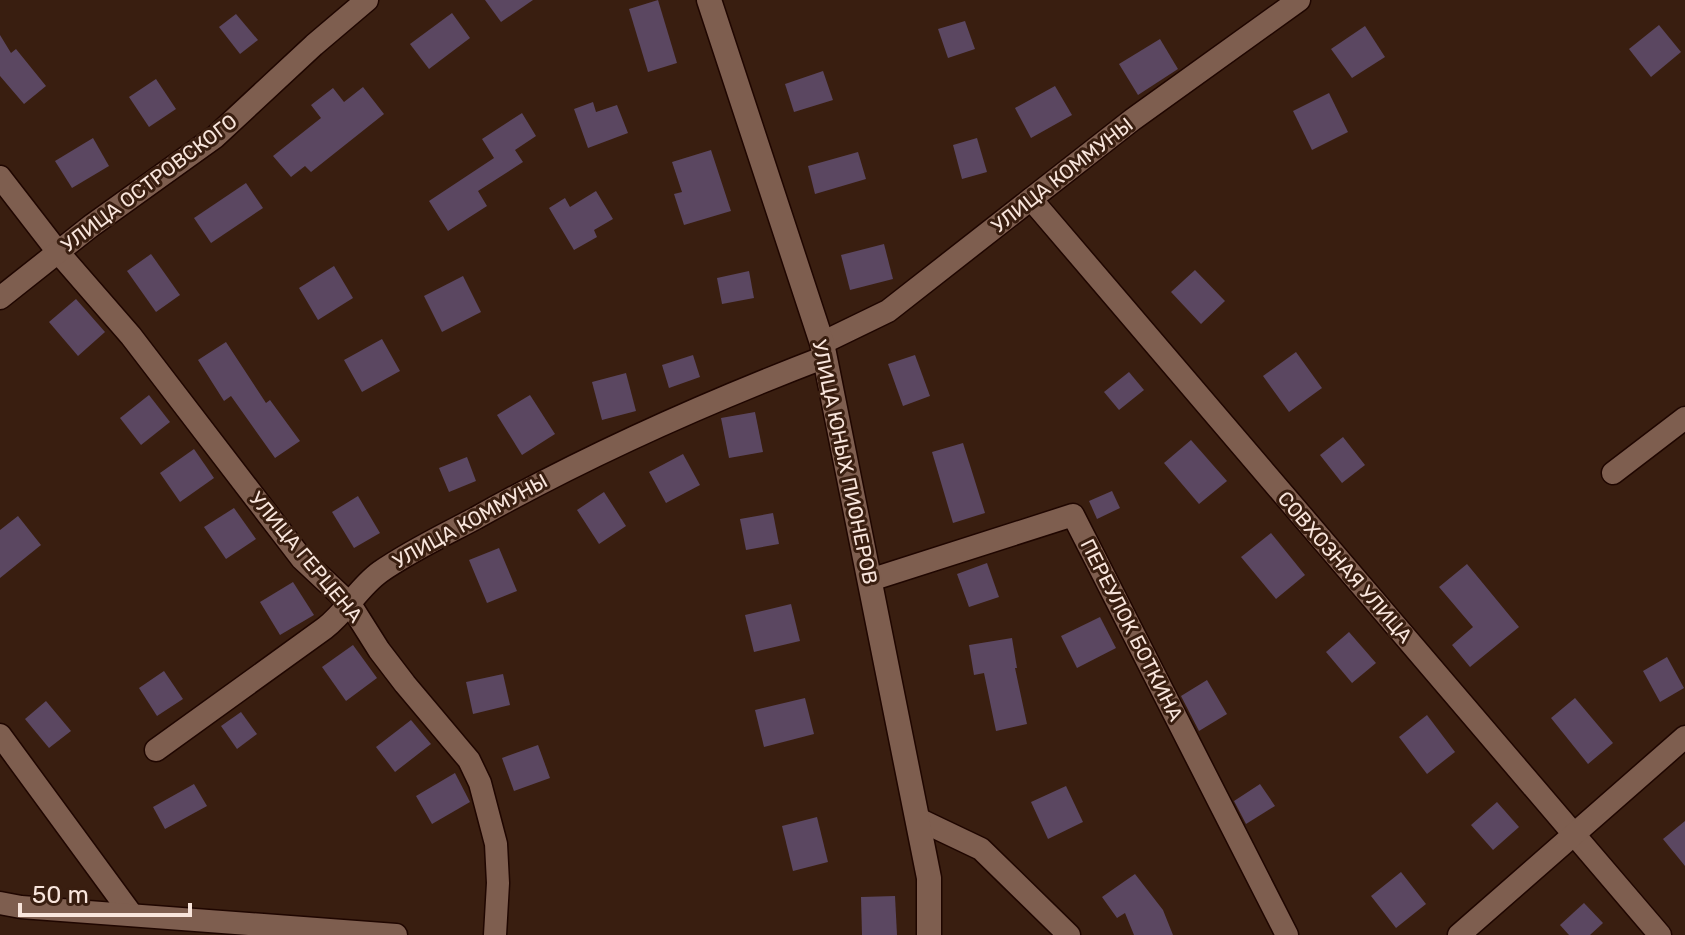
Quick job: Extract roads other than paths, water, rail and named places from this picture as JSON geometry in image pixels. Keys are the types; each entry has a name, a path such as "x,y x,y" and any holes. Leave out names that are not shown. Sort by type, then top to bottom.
{"main road":[{"name":"УЛИЦА ЮНЫХ ПИОНЕРОВ","path":"709,0 823,350 929,878 929,935"}],"street":[{"name":"УЛИЦА ОСТРОВСКОГО","path":"0,298 215,137 367,0"},
{"name":"УЛИЦА КОММУНЫ","path":"156,750 325,628 379,572 552,475 823,350 888,311 1143,112 1299,0"},
{"name":"УЛИЦА ГЕРЦЕНА","path":"0,177 58,252 131,336 302,559 350,604 379,650 469,760 480,783 496,844 498,883 495,935"},
{"name":"СОВХОЗНАЯ УЛИЦА","path":"1031,199 1660,935"},
{"path":"1613,473 1685,418"},
{"name":"ПЕРЕУЛОК БОТКИНА","path":"870,580 1073,515 1287,935"},
{"path":"0,735 132,915"},
{"path":"1459,935 1685,737"},
{"path":"918,819 981,849 1069,935"},
{"path":"0,903 396,935"}]}
